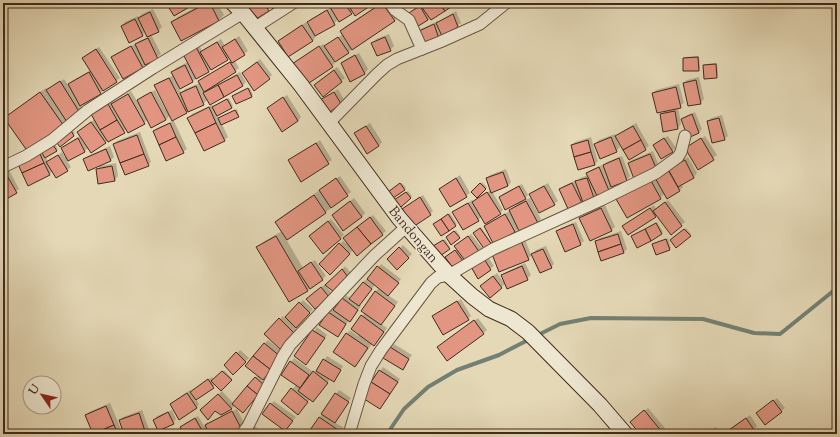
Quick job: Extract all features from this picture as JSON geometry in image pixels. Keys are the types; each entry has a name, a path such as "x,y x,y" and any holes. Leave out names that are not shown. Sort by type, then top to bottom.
{"street":[{"path":"254,28 293,3"},
{"path":"390,3 395,10 409,20 422,49"},
{"path":"328,124 387,65 397,59 480,24 506,3"},
{"path":"3,167 26,156 52,140 88,110 153,68 238,8"},
{"name":"Bandongan","path":"238,8 301,85 328,124 406,227 449,275 489,309 511,319 528,332 561,368 600,405 625,434"},
{"path":"349,434 367,375 381,350 431,283 438,277 449,275 492,249 602,200 656,173 678,157 681,152 685,136"},
{"path":"242,434 248,426 287,350 376,255 406,227"}],"building":[{"path":"166,3 190,3 191,6 174,16"},
{"path":"207,3 210,3 219,21 181,41 171,22"},
{"path":"246,3 264,3 269,11 256,19"},
{"path":"269,3 286,3 274,11"},
{"path":"337,3 344,3 352,14 339,22 330,7"},
{"path":"347,3 372,3 373,4 355,16"},
{"path":"382,3 395,21 352,50 340,31"},
{"path":"425,3 439,3 445,11 431,20 421,6"},
{"path":"439,3 457,3 445,11"},
{"path":"420,6 428,20 415,28 407,14"},
{"path":"327,10 335,25 315,36 307,22"},
{"path":"150,12 159,32 147,37 138,18"},
{"path":"453,14 458,27 442,36 436,23"},
{"path":"135,19 143,36 129,43 121,26"},
{"path":"434,24 439,39 424,45 417,32"},
{"path":"302,25 313,41 288,57 278,41"},
{"path":"338,37 349,53 335,62 324,46"},
{"path":"385,37 391,51 377,56 371,43"},
{"path":"148,38 158,59 145,65 135,44"},
{"path":"235,39 245,55 232,63 222,47"},
{"path":"217,42 228,60 211,70 200,52"},
{"path":"131,46 143,68 123,79 111,57"},
{"path":"319,46 333,67 306,85 292,64"},
{"path":"196,47 209,72 196,79 183,54"},
{"path":"96,49 117,82 103,91 82,58"},
{"path":"355,55 365,74 350,82 341,63"},
{"path":"698,57 699,71 683,71 683,58"},
{"path":"230,62 236,72 204,92 198,81"},
{"path":"257,62 270,79 254,91 242,73"},
{"path":"716,64 717,78 704,79 703,65"},
{"path":"185,65 193,82 180,89 171,72"},
{"path":"334,70 342,82 323,97 314,85"},
{"path":"89,72 101,94 80,106 68,84"},
{"path":"237,75 243,86 224,97 218,85"},
{"path":"169,78 187,113 172,121 154,85"},
{"path":"696,80 701,104 688,106 683,83"},
{"path":"60,81 80,113 67,122 46,90"},
{"path":"218,85 224,97 210,105 203,93"},
{"path":"196,86 204,105 188,112 180,93"},
{"path":"676,87 681,108 657,113 652,93"},
{"path":"248,88 252,97 236,104 232,96"},
{"path":"40,92 64,126 28,152 4,118"},
{"path":"151,92 166,120 151,128 137,100"},
{"path":"334,92 341,104 327,114 318,101"},
{"path":"128,94 145,124 128,133 111,104"},
{"path":"283,97 298,121 282,132 267,108"},
{"path":"227,99 232,108 217,116 212,107"},
{"path":"108,104 117,120 100,130 91,114"},
{"path":"209,107 216,123 195,133 187,118"},
{"path":"235,110 239,117 221,125 218,118"},
{"path":"675,111 678,129 663,132 660,114"},
{"path":"692,114 699,133 688,138 681,119"},
{"path":"719,118 725,140 712,143 707,121"},
{"path":"117,120 125,133 108,142 100,130"},
{"path":"91,122 106,143 91,153 77,132"},
{"path":"170,123 176,137 159,145 153,131"},
{"path":"216,123 225,141 204,151 195,133"},
{"path":"366,126 379,146 367,154 354,133"},
{"path":"633,126 641,140 623,150 615,136"},
{"path":"70,129 74,136 60,147 55,140"},
{"path":"137,135 144,154 120,163 113,144"},
{"path":"176,137 184,153 166,161 159,145"},
{"path":"611,137 617,152 600,159 594,144"},
{"path":"78,138 85,152 68,161 61,148"},
{"path":"664,138 673,152 661,159 653,145"},
{"path":"701,138 714,160 698,170 685,148"},
{"path":"588,140 591,152 574,157 571,145"},
{"path":"641,140 646,150 629,160 623,150"},
{"path":"51,142 57,151 45,158 40,150"},
{"path":"316,143 329,164 301,182 288,160"},
{"path":"106,149 111,161 88,171 83,159"},
{"path":"39,152 44,163 22,173 17,162"},
{"path":"591,152 595,165 578,170 574,157"},
{"path":"144,154 149,166 125,175 120,163"},
{"path":"650,154 657,170 634,179 628,163"},
{"path":"58,155 68,171 56,178 46,162"},
{"path":"619,158 627,181 611,187 603,165"},
{"path":"685,160 694,178 678,187 668,169"},
{"path":"44,163 50,175 28,186 22,173"},
{"path":"112,166 115,181 98,184 96,169"},
{"path":"599,167 610,193 598,198 586,173"},
{"path":"667,168 680,191 667,199 654,176"},
{"path":"5,172 17,193 3,201 3,173"},
{"path":"503,172 508,186 491,193 486,178"},
{"path":"336,178 348,196 331,208 319,190"},
{"path":"456,178 467,197 450,207 439,189"},
{"path":"587,178 595,201 584,205 575,181"},
{"path":"650,179 661,199 627,218 616,199"},
{"path":"400,183 405,190 393,198 388,192"},
{"path":"480,183 486,189 477,198 471,192"},
{"path":"572,183 582,203 568,209 559,189"},
{"path":"519,186 526,199 505,210 499,197"},
{"path":"544,186 555,205 539,213 529,194"},
{"path":"406,192 411,198 401,207 394,200"},
{"path":"487,192 501,214 485,224 472,202"},
{"path":"314,195 326,213 287,240 275,222"},
{"path":"420,197 431,215 413,227 402,209"},
{"path":"350,201 362,217 343,231 332,215"},
{"path":"526,201 538,223 520,233 509,210"},
{"path":"665,202 682,226 671,235 653,211"},
{"path":"468,203 479,221 463,230 452,212"},
{"path":"601,208 612,231 590,241 579,218"},
{"path":"650,208 656,217 628,235 622,226"},
{"path":"448,214 456,226 449,231 441,219"},
{"path":"505,214 515,232 494,245 484,226"},
{"path":"370,217 383,235 371,244 357,227"},
{"path":"441,219 449,231 441,236 433,224"},
{"path":"328,221 341,239 323,254 309,236"},
{"path":"656,223 662,234 651,241 645,229"},
{"path":"573,224 581,245 565,252 556,231"},
{"path":"357,227 371,244 357,256 343,238"},
{"path":"480,228 492,245 485,250 473,233"},
{"path":"645,229 651,241 637,248 631,236"},
{"path":"684,229 691,236 676,248 670,240"},
{"path":"454,231 460,238 451,245 446,237"},
{"path":"618,234 621,244 598,252 595,241"},
{"path":"276,236 308,291 289,302 256,247"},
{"path":"468,236 480,253 467,263 454,246"},
{"path":"666,239 670,250 656,255 652,244"},
{"path":"443,240 450,249 440,256 433,246"},
{"path":"521,241 529,260 499,272 492,254"},
{"path":"339,243 350,254 330,275 319,264"},
{"path":"621,244 624,253 601,261 598,252"},
{"path":"399,247 409,258 397,270 387,259"},
{"path":"543,249 552,268 540,273 531,254"},
{"path":"455,250 463,261 453,268 445,257"},
{"path":"483,257 491,270 478,279 470,265"},
{"path":"311,262 323,280 310,289 298,271"},
{"path":"377,266 399,283 388,296 367,279"},
{"path":"522,266 528,280 507,289 501,275"},
{"path":"342,269 348,277 334,292 325,285"},
{"path":"493,276 502,288 490,298 480,286"},
{"path":"363,282 372,289 359,306 349,299"},
{"path":"321,287 329,297 315,309 306,299"},
{"path":"375,291 395,306 381,325 361,311"},
{"path":"342,298 358,310 350,322 333,310"},
{"path":"457,301 469,320 443,335 432,316"},
{"path":"299,302 310,313 296,328 285,317"},
{"path":"328,312 346,324 338,337 319,325"},
{"path":"361,315 384,332 374,346 351,329"},
{"path":"279,318 296,335 281,350 264,334"},
{"path":"474,320 484,334 447,361 437,347"},
{"path":"312,330 325,338 306,365 294,356"},
{"path":"346,333 368,348 355,367 333,352"},
{"path":"264,343 281,357 271,370 253,356"},
{"path":"390,347 409,359 403,370 383,358"},
{"path":"236,352 246,362 233,375 224,365"},
{"path":"253,356 271,370 263,380 245,366"},
{"path":"323,359 341,370 334,382 316,371"},
{"path":"290,361 309,375 300,388 281,375"},
{"path":"379,370 398,382 390,394 371,382"},
{"path":"222,371 232,380 221,391 211,381"},
{"path":"313,371 328,383 313,402 298,391"},
{"path":"255,377 265,386 258,395 247,386"},
{"path":"208,379 214,388 196,400 190,392"},
{"path":"371,382 390,394 380,409 361,397"},
{"path":"247,386 258,395 243,413 232,404"},
{"path":"291,388 308,402 298,415 281,401"},
{"path":"187,393 197,408 179,420 170,404"},
{"path":"335,393 349,402 335,423 321,414"},
{"path":"218,394 232,409 221,415 215,411 208,420 200,410"},
{"path":"773,400 782,412 765,425 756,413"},
{"path":"270,403 293,421 285,431 262,414"},
{"path":"106,406 114,425 93,434 85,415"},
{"path":"644,410 662,432 660,434 640,434 630,422"},
{"path":"232,411 242,430 234,434 209,434 205,425"},
{"path":"168,412 174,424 158,431 153,420"},
{"path":"139,413 146,434 124,434 119,420"},
{"path":"319,417 341,432 340,434 315,434 310,430"},
{"path":"195,418 204,434 184,434 180,427"},
{"path":"746,418 754,430 748,434 727,434 726,432"},
{"path":"114,425 118,434 93,434"},
{"path":"251,429 256,434 246,434"},
{"path":"179,430 180,434 169,434"},
{"path":"713,430 715,434 705,434"}],"waterway":[{"path":"536,336 560,324 591,318 703,319 754,333 780,334 837,288"},
{"path":"387,434 404,409 428,387 457,370 499,355 530,339"}]}
